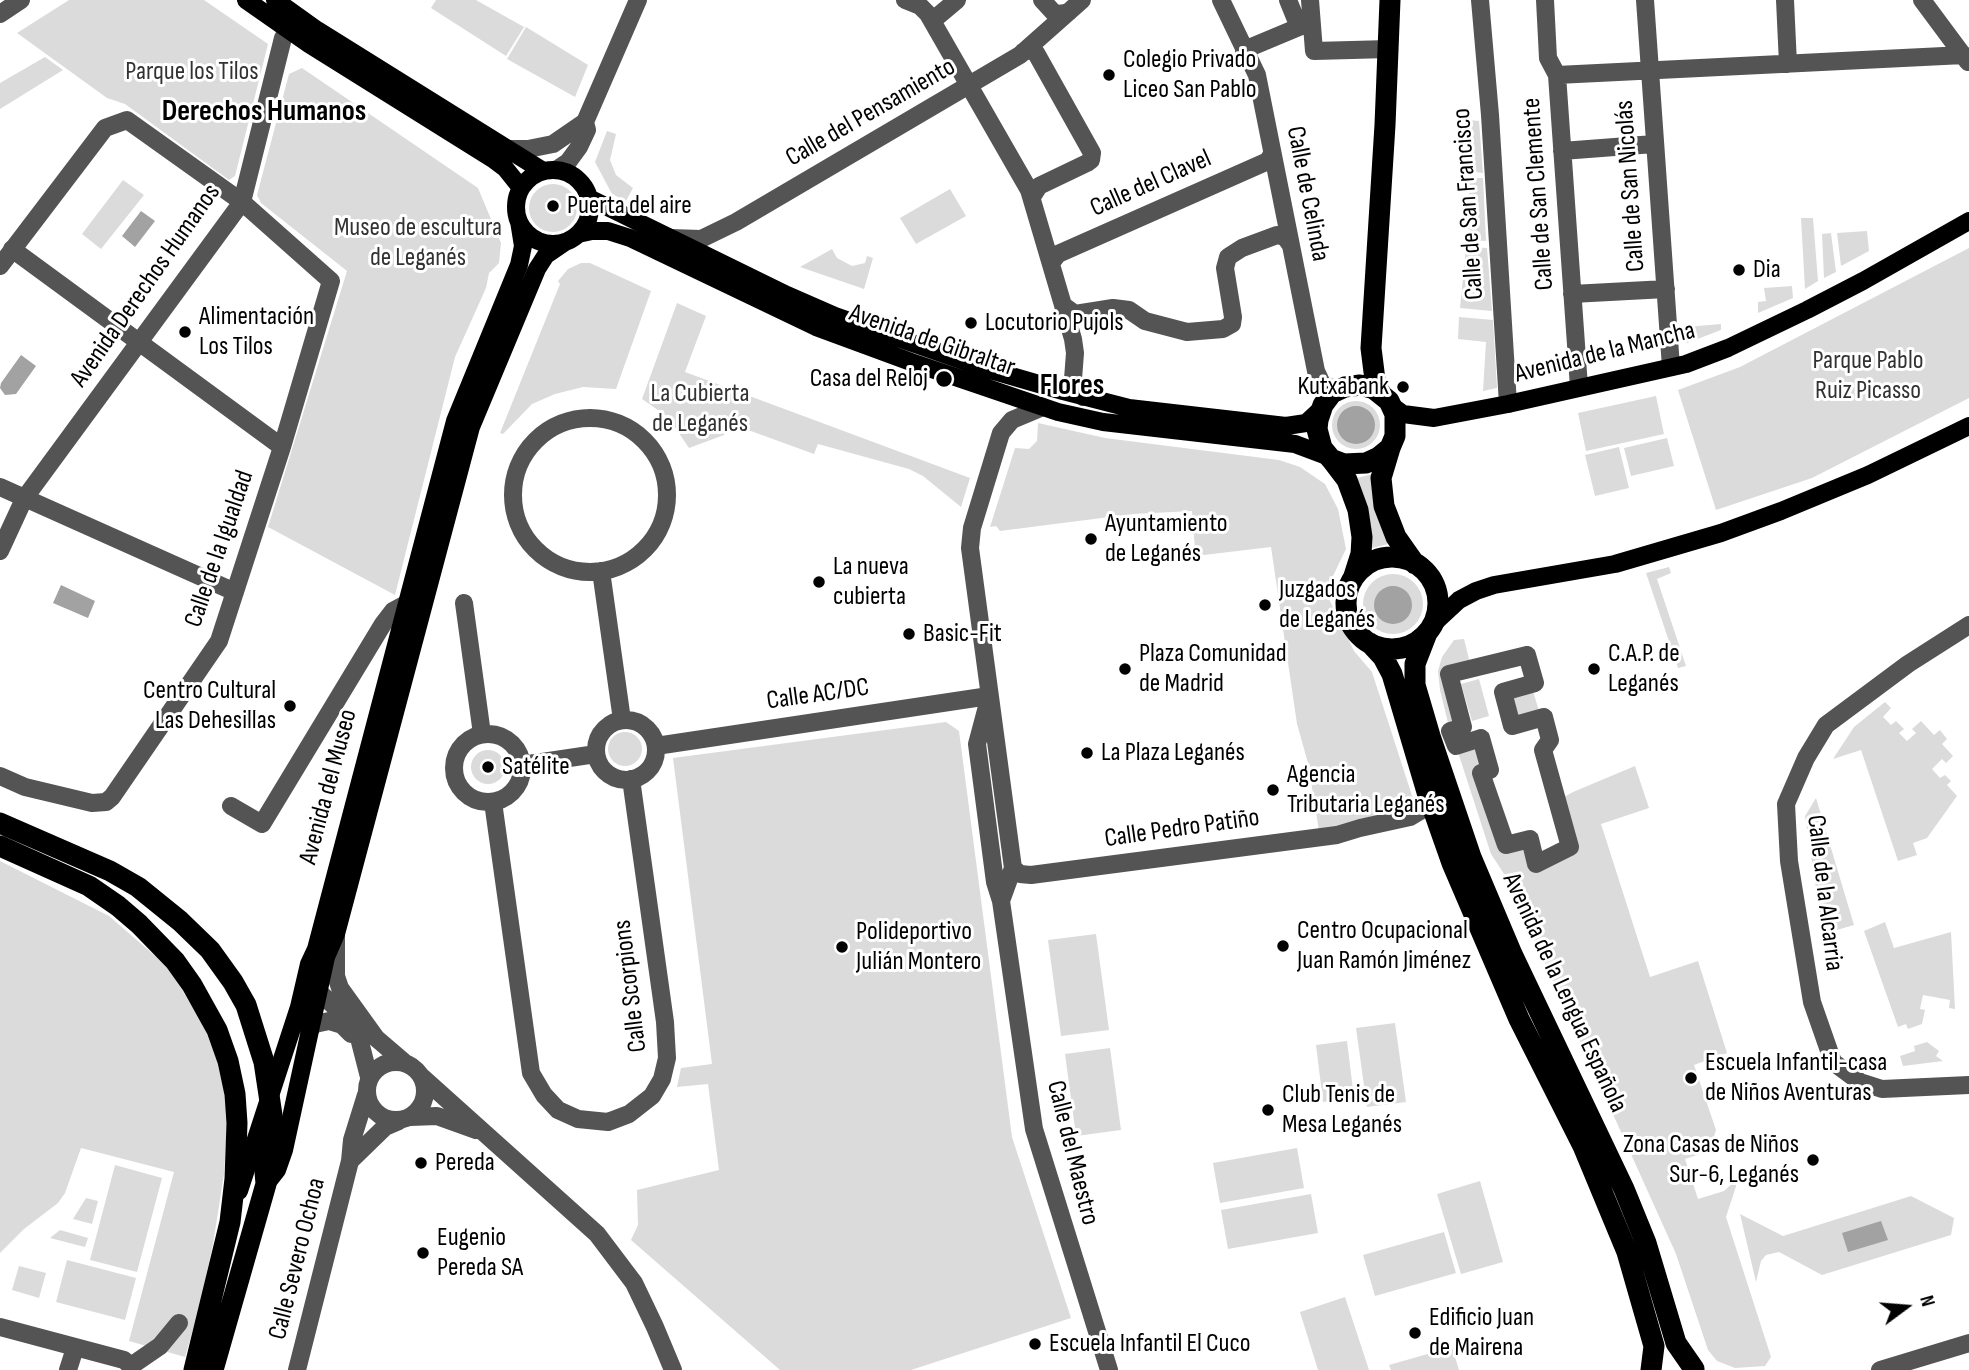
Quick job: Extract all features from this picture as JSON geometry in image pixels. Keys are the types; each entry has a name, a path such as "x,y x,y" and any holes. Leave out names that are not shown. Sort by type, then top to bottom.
{"highway":[{"path":"1390,0 1371,348 1375,380 1386,399 1396,430 1381,478 1384,506 1396,537 1415,564"},
{"path":"1353,578 1363,566 1378,558 1402,558 1415,564 1426,573 1436,591 1436,615 1429,630 1415,643 1395,649 1370,643 1360,636 1349,615 1347,593 1361,554 1362,537 1358,510 1347,480 1321,448 1317,429 1320,410 1326,399 1342,388 1371,348"},
{"path":"1342,388 1360,385 1386,399"},
{"path":"1329,458 1349,465 1366,463 1390,448"},
{"name":"Avenida de la Lengua Española","path":"1429,630 1415,664 1416,685 1430,736 1471,857 1512,954 1624,1189 1646,1243 1676,1343 1695,1369"},
{"name":"Avenida de la Lengua Española","path":"1370,643 1383,657 1392,674 1427,792 1452,863 1496,968 1608,1201 1627,1252 1654,1346 1651,1370"},
{"path":"0,822 110,871 164,906 197,936 219,962 246,1005 261,1052 270,1093 272,1128 265,1172 266,1184 213,1370"},
{"path":"0,846 77,880 105,897 158,941 192,985 217,1030 234,1086 237,1150 230,1222"},
{"name":"Avenida del Museo","path":"194,1370 230,1222"},
{"path":"1670,1370 1695,1369"}],"main road":[{"path":"246,0 288,30 493,159 505,168 521,188"},
{"path":"275,0 293,6 509,149 550,170 574,176 589,198 589,218 572,238 551,244 538,241 527,233 516,210 521,188 527,181 550,170"},
{"name":"Avenida de Gibraltar","path":"589,198 835,316 987,369 1083,397 1129,408 1293,426 1306,424 1320,410"},
{"name":"Avenida del Museo","path":"230,1222 299,1007 309,964 316,949 441,467 461,403 519,265 523,246 519,221"},
{"name":"Avenida de la Mancha","path":"1386,399 1403,414 1434,418 1686,364 1728,348 1807,310 1969,221"},
{"name":"Avenida de Gibraltar","path":"572,238 608,231 630,238 816,327 1043,407 1103,422 1295,444 1329,458"},
{"name":"Avenida del Museo","path":"336,934 453,489 475,415 537,269 546,255 572,238"},
{"path":"1429,630 1459,600 1476,591 1494,585 1615,564 1721,533 1868,475 1969,426"},
{"path":"266,1184 281,1160 317,990 336,934"}],"street":[{"path":"0,14 21,0"},
{"path":"509,149 528,149 552,144 585,122 638,0"},
{"path":"905,0 924,10 1032,197 1075,348 1073,379 1083,397"},
{"path":"924,10 957,0"},
{"path":"1042,0 1054,13 1060,15 1076,6"},
{"name":"Calle de Celinda","path":"1221,0 1257,75 1318,376 1323,386 1342,388"},
{"path":"1288,0 1305,25 1314,51 1389,49"},
{"path":"1305,25 1310,0"},
{"name":"Calle de San Francisco","path":"1480,0 1508,404"},
{"name":"Calle de San Clemente","path":"1545,0 1548,58 1557,75 1578,387"},
{"name":"Calle de San Nicolás","path":"1645,0 1671,367"},
{"path":"1785,0 1788,64"},
{"path":"1922,0 1966,59"},
{"name":"Calle del Pensamiento","path":"670,238 701,239 726,228 1023,52 1076,6"},
{"path":"1244,50 1305,25"},
{"name":"Avenida Derechos Humanos","path":"0,551 24,499 242,202 288,30"},
{"path":"1023,52 1030,50 1036,54 1092,153 1091,160 1087,163 1039,186 1032,197"},
{"path":"1557,75 1966,59"},
{"path":"0,266 106,128 127,120 242,202"},
{"path":"550,170 566,165 575,154 587,130 585,122"},
{"path":"1562,151 1654,144"},
{"name":"Calle del Clavel","path":"1051,263 1058,254 1268,161 1272,154"},
{"name":"Calle de la Igualdad","path":"0,776 25,787 101,804 112,797 219,641 282,447 331,281 242,202"},
{"path":"1064,306 1075,314 1123,309 1134,312 1145,321 1184,332 1223,329 1232,324 1233,317 1226,259 1242,248 1277,235 1285,237 1290,244"},
{"path":"12,249 282,447"},
{"path":"1572,294 1665,289"},
{"path":"992,389 1001,400 1006,424 1043,407"},
{"path":"581,418 612,421 633,431 654,453 666,481 665,512 653,539 631,560 601,571 567,568 541,554 523,531 514,503 517,473 533,444 553,427 581,418"},
{"name":"Calle del Maestro","path":"1001,901 1013,868 996,758 993,714 970,548 972,528 997,443 1006,424"},
{"path":"0,487 235,592"},
{"path":"601,571 622,720"},
{"path":"464,603 482,734"},
{"path":"231,806 262,824 383,624 393,611 406,604"},
{"name":"Calle de la Alcarria","path":"1969,625 1908,663 1826,725 1806,758 1786,804 1789,861 1812,1002 1833,1062 1860,1082 1882,1089 1969,1085"},
{"path":"1527,655 1535,683 1503,692 1513,726 1544,717 1550,740 1543,750 1570,847 1536,864 1530,839 1506,845 1481,773 1490,770 1481,738 1457,746 1450,730 1463,727 1449,674 1527,655"},
{"name":"Calle del Maestro","path":"989,698 977,744 995,882 1001,901 1034,1129 1109,1370"},
{"name":"Calle AC/DC","path":"656,746 989,698"},
{"path":"622,720 640,723 648,729 656,746 656,755 647,771 631,779 615,778 608,774 602,769 596,754 596,744 605,728 622,720"},
{"path":"482,734 504,737 513,744 522,765 519,783 514,790 508,796 493,802 482,802 466,795 460,789 454,773 454,762 460,749 472,738 482,734"},
{"path":"522,765 596,754"},
{"name":"Calle Scorpions","path":"493,802 531,1073 544,1095 558,1110 578,1119 608,1122 629,1114 652,1096 666,1069 667,1058 665,1022 631,779"},
{"name":"Calle Pedro Patiño","path":"1013,868 1020,874 1031,875 1337,835 1410,817 1420,811 1427,792"},
{"path":"336,934 336,976 340,988 376,1038 413,1067 464,1112 480,1131 575,1212 613,1253 634,1283 673,1370"},
{"path":"316,949 312,982 353,1024 361,1046 369,1104 381,1117 405,1119 437,1116 480,1131"},
{"path":"309,1030 321,1021 335,1022 350,1032 361,1046"},
{"path":"368,1086 375,1069 384,1064 404,1062"},
{"path":"405,1119 418,1111 423,1102 425,1092 422,1077"},
{"name":"Calle Severo Ochoa","path":"297,1370 351,1161 352,1140 368,1086"},
{"name":"Calle Severo Ochoa","path":"351,1161 384,1127 405,1119"},
{"path":"0,1327 124,1360 132,1368 160,1346 179,1323"},
{"path":"1880,1370 1969,1343"},
{"path":"68,1370 75,1348"}],"green space":[{"name":"Parque los Tilos","path":"69,0 204,0 268,44 235,176 229,180 125,104 107,98 17,33"},
{"path":"436,0 476,0 524,27 506,56 431,8"},
{"path":"526,27 588,65 575,97 507,59"},
{"path":"45,57 63,70 0,109 0,83"},
{"name":"Museo de escultura de Leganés","path":"302,68 478,188 501,243 499,263 489,273 486,288 455,357 395,595 268,527 347,271 261,203 257,195 289,74"},
{"path":"1469,120 1479,121 1483,173 1467,171"},
{"path":"607,131 616,134 610,160 616,175 633,188 626,201 612,194 595,162"},
{"path":"1470,178 1483,178 1486,241 1469,240 1470,229 1467,229"},
{"path":"123,180 144,195 101,249 82,234"},
{"path":"553,184 570,191 577,208 570,225 553,232 536,225 529,208 536,191"},
{"path":"950,189 966,216 916,244 900,218"},
{"path":"1801,218 1813,218 1818,281 1805,289"},
{"path":"1867,231 1869,251 1841,266 1837,233"},
{"path":"1831,233 1836,272 1824,278 1822,234"},
{"path":"1466,247 1487,248 1492,311 1460,308"},
{"name":"Parque Pablo Ruiz Picasso","path":"1969,248 1969,398 1812,478 1716,510 1678,390 1740,367"},
{"path":"832,249 837,258 852,266 865,263 867,256 873,258 864,289 800,267"},
{"name":"La Cubierta de Leganés","path":"581,263 590,263 651,291 616,389 583,387 555,394 532,404 503,434 500,433 560,284 558,281 568,269"},
{"path":"1792,286 1793,298 1758,313 1758,302 1766,301 1764,288"},
{"name":"La Cubierta de Leganés","path":"677,303 706,316 685,372 970,478 961,507 923,476 909,469 818,444 814,454 729,423 724,435 689,448 668,417 642,399"},
{"path":"1459,317 1493,320 1497,388 1483,391 1486,342 1458,339"},
{"path":"1721,324 1721,330 1687,343 1686,327"},
{"path":"1656,396 1664,434 1586,451 1578,413"},
{"path":"1356,401 1373,408 1380,425 1373,442 1356,449 1339,442 1332,425 1339,408"},
{"path":"1038,423 1105,438 1279,460 1300,467 1325,484 1338,509 1346,549 1332,578 1329,599 1354,651 1372,672 1415,805 1412,810 1319,831 1308,763 1297,724 1271,547 1204,555 1195,549 1192,511 1133,514 1000,531 996,526 990,527 1015,448 1029,449 1037,441"},
{"path":"1667,438 1674,466 1631,476 1624,448"},
{"path":"1619,447 1629,488 1595,496 1585,455"},
{"path":"1372,474 1388,544 1372,548 1357,478"},
{"path":"1669,567 1671,573 1657,579 1686,666 1678,668 1646,573"},
{"path":"1387,574 1399,574 1418,587 1423,604 1421,616 1410,629 1399,634 1387,634 1368,621 1363,610 1363,598 1376,579"},
{"path":"1464,639 1471,667 1449,674 1463,727 1450,731 1438,671 1442,657 1454,640"},
{"path":"1479,679 1489,716 1472,721 1461,684"},
{"path":"1531,684 1541,718 1512,726 1503,692"},
{"path":"1885,702 1891,708 1883,717 1891,725 1896,721 1904,729 1899,733 1907,741 1916,733 1912,729 1921,721 1934,735 1940,730 1947,739 1942,744 1953,756 1946,763 1942,759 1932,769 1940,778 1945,775 1951,781 1947,785 1957,796 1927,838 1913,843 1917,855 1898,861 1861,750 1833,759 1854,727"},
{"name":"Polideportivo Julián Montero","path":"946,722 959,731 1012,1137 1071,1318 911,1370 780,1370 631,1240 638,1225 637,1190 719,1170 708,1084 677,1087 681,1068 712,1064 673,758"},
{"path":"625,732 637,737 642,749 637,761 625,766 613,761 608,749 613,737"},
{"path":"1481,738 1506,845 1530,839 1537,864 1570,847 1557,801 1635,766 1649,808 1601,824 1650,977 1698,961 1727,1053 1694,1065 1716,1130 1709,1151 1685,1159 1698,1199 1724,1191 1739,1177 1726,1217 1771,1357 1765,1366 1735,1368 1717,1361 1708,1350 1676,1254 1506,877 1491,854 1456,746"},
{"path":"488,750 500,755 505,767 500,779 488,784 476,779 471,767 476,755"},
{"path":"1816,798 1854,925 1823,934 1805,816"},
{"path":"0,861 109,916 168,967 204,1026 217,1060 228,1110 224,1174 213,1244 185,1357 129,1341 174,1172 81,1148 65,1193 58,1203 24,1229 0,1253"},
{"path":"1885,922 1894,948 1951,932 1955,1009 1949,1008 1950,1000 1923,995 1920,1009 1925,1010 1922,1024 1908,1029 1906,1024 1898,1027 1864,931"},
{"path":"1096,934 1109,1030 1061,1036 1048,940"},
{"path":"1395,1023 1406,1102 1367,1107 1356,1028"},
{"path":"1347,1041 1354,1098 1323,1102 1316,1045"},
{"path":"1927,1042 1939,1051 1936,1056 1943,1061 1903,1066 1900,1056 1915,1051 1914,1046"},
{"path":"1110,1048 1121,1130 1076,1136 1065,1054"},
{"path":"1297,1148 1304,1188 1220,1203 1213,1163"},
{"path":"115,1165 162,1178 137,1272 90,1260"},
{"path":"1480,1181 1503,1262 1461,1274 1437,1194"},
{"path":"1311,1194 1318,1233 1228,1249 1221,1210"},
{"path":"1911,1196 1954,1218 1951,1235 1822,1275 1779,1252 1766,1255 1761,1261 1756,1282 1740,1214 1783,1236"},
{"path":"86,1198 98,1201 92,1224 73,1219"},
{"path":"60,1230 88,1238 85,1247 50,1238"},
{"path":"1444,1232 1456,1273 1375,1296 1363,1255"},
{"path":"67,1260 136,1278 125,1320 56,1302"},
{"path":"19,1266 46,1273 39,1298 12,1290"},
{"path":"1345,1297 1369,1370 1318,1370 1300,1312"},
{"path":"1452,1347 1459,1370 1391,1370 1389,1365"}],"shaded area":[{"path":"141,211 155,221 135,247 122,236"},
{"path":"21,355 36,366 16,394 5,395 0,388 1,383"},
{"path":"1356,406 1370,411 1375,425 1370,439 1356,444 1342,439 1337,425 1342,411"},
{"path":"61,585 95,601 88,618 53,603"},
{"path":"1393,586 1407,591 1412,605 1407,619 1393,624 1379,619 1374,605 1379,591"},
{"path":"1881,1221 1888,1240 1848,1252 1842,1233"}],"place":[{"name":"Colegio Privado Liceo San Pablo","path":"1109,75"},
{"name":"Puerta del aire","path":"553,206"},
{"name":"Dia","path":"1739,270"},
{"name":"Locutorio Pujols","path":"971,323"},
{"name":"Alimentación Los Tilos","path":"185,332"},
{"name":"Casa del Reloj","path":"944,379"},
{"name":"Kutxabank","path":"1403,387"},
{"name":"Ayuntamiento de Leganés","path":"1091,539"},
{"name":"La nueva cubierta","path":"819,582"},
{"name":"Juzgados de Leganés","path":"1265,605"},
{"name":"Basic-Fit","path":"909,634"},
{"name":"Plaza Comunidad de Madrid","path":"1125,669"},
{"name":"C.A.P. de Leganés","path":"1594,669"},
{"name":"Centro Cultural Las Dehesillas","path":"290,706"},
{"name":"La Plaza Leganés","path":"1087,753"},
{"name":"Satélite","path":"488,767"},
{"name":"Agencia Tributaria Leganés","path":"1273,790"},
{"name":"Centro Ocupacional Juan Ramón Jiménez","path":"1283,946"},
{"name":"Polideportivo Julián Montero","path":"842,947"},
{"name":"Escuela Infantil-casa de Niños Aventuras","path":"1691,1078"},
{"name":"Club Tenis de Mesa Leganés","path":"1268,1110"},
{"name":"Zona Casas de Niños Sur-6, Leganés","path":"1813,1160"},
{"name":"Pereda","path":"421,1163"},
{"name":"Eugenio Pereda SA","path":"423,1253"},
{"name":"Edificio Juan de Mairena","path":"1415,1333"},
{"name":"Escuela Infantil El Cuco","path":"1035,1344"}],"district":[{"name":"Derechos Humanos","path":"264,112"},
{"name":"Flores","path":"1072,386"}]}
